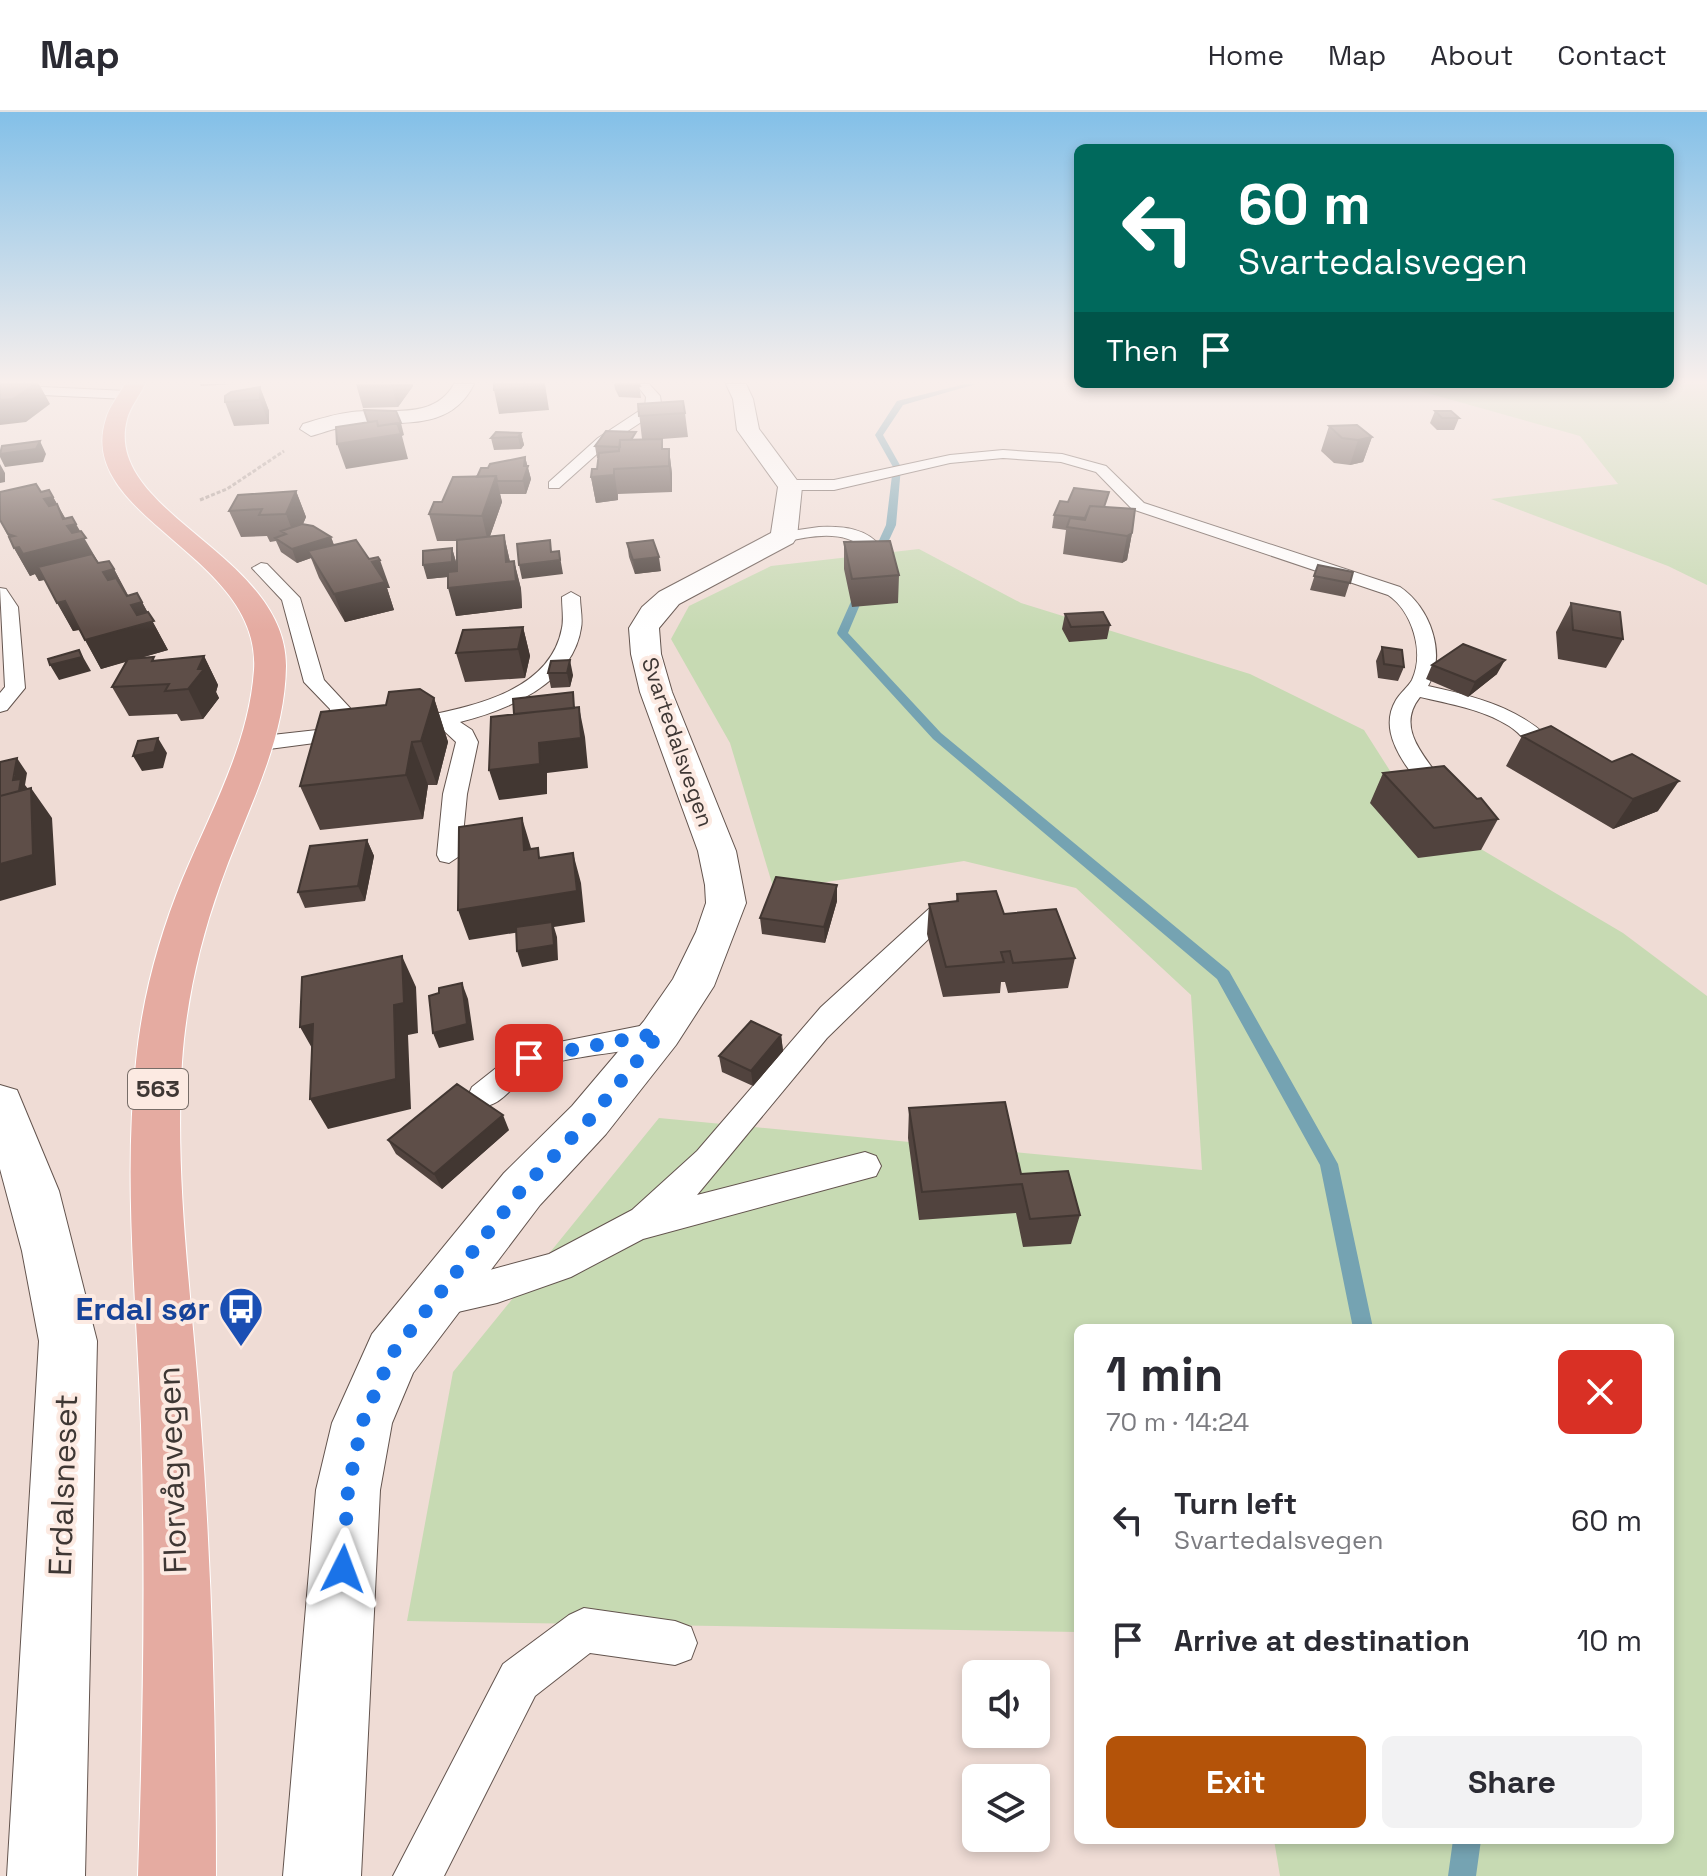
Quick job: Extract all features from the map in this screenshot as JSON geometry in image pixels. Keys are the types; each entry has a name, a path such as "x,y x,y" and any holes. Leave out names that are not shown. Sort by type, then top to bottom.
{"main road":[{"name":"Florvågvegen","path":"119,466 135,494 233,579 252,600 269,649 270,668 263,717 186,928 167,1004 158,1076 159,1216 180,1726 177,1876"}],"street":[{"path":"774,466 787,485 790,502 784,537"},
{"name":"Svartedalsvegen","path":"322,1876 348,1490 362,1423 392,1354 522,1189 589,1120 660,1033 692,986 726,903 717,851 656,692 646,654 644,628 652,613 669,598 784,537"},
{"name":"Erdalsneset","path":"0,1104 20,1148 58,1283 68,1341 46,1876"}],"lane":[{"path":"554,485 575,466"},
{"path":"787,485 834,485 917,466"},
{"path":"1094,466 1123,488 1138,506 1405,597 1417,612 1424,672 1417,690 1401,710 1400,731 1411,760 1432,782"},
{"path":"784,537 815,531 851,535 870,542 874,548 873,559"},
{"path":"261,568 291,598 314,682 340,708 341,720 334,734"},
{"path":"0,593 9,607 15,688 0,706"},
{"path":"254,744 445,721 506,699 542,678 567,648 571,637 571,597"},
{"path":"1417,690 1494,711 1529,731 1543,749 1579,772"},
{"path":"445,721 464,735 467,742 455,794 449,855"},
{"path":"624,1234 688,1181 818,1029 941,912"},
{"path":"483,1096 529,1058 660,1033"},
{"path":"435,1300 484,1292 562,1263 624,1234 730,1199 865,1166"},
{"path":"418,1876 519,1680 584,1630 675,1643"}],"path":[{"path":"192,503 227,489 261,466"}],"green space":[{"path":"1604,466 1707,466 1707,585 1668,566 1491,499 1618,484"},
{"path":"919,549 1021,603 1250,674 1364,730 1415,810 1623,933 1707,996 1707,1876 1280,1876 1275,1844 1674,1844 1674,1324 1074,1324 1074,1632 407,1621 453,1372 659,1118 1202,1170 1191,995 1076,888 964,861 774,890 730,743 671,639 689,606 771,566"}],"building":[{"path":"528,466 523,481 497,481 496,476 477,477 481,468"},
{"path":"597,466 663,466 614,469 614,475 591,477 592,469"},
{"path":"496,476 482,516 429,514 434,502 442,502 453,477"},
{"path":"36,484 41,492 49,490 53,497 44,499 49,506 57,504 63,519 72,517 76,524 67,526 72,533 81,531 86,538 23,554 19,547 14,548 9,537 14,536 8,534 0,520 0,492"},
{"path":"1074,488 1109,492 1104,507 1090,506 1085,518 1054,515 1060,501 1068,502"},
{"path":"296,491 286,514 259,515 262,509 229,511 238,495"},
{"path":"1090,506 1135,509 1132,533 1127,536 1067,527 1070,518 1085,520"},
{"path":"302,524 313,526 331,537 292,549 275,538 286,534 281,531"},
{"path":"504,535 506,562 514,561 516,581 448,588 448,572 457,571 457,540"},
{"path":"356,540 369,559 378,557 380,560 372,562 385,582 334,594 308,551"},
{"path":"550,540 551,552 559,551 560,560 519,565 517,544"},
{"path":"653,540 659,557 633,560 627,543"},
{"path":"890,541 899,575 852,579 844,542"},
{"path":"452,548 452,562 423,565 423,551"},
{"path":"92,554 98,563 109,561 114,569 103,572 108,580 116,578 127,596 137,593 142,602 131,605 137,615 148,612 154,621 85,640 65,601 57,603 38,567"},
{"path":"1318,565 1353,572 1350,583 1314,576"},
{"path":"1571,603 1620,612 1623,639 1573,630"},
{"path":"1103,612 1110,625 1071,627 1065,614"},
{"path":"523,627 518,649 456,653 463,630"},
{"path":"1463,644 1505,660 1475,682 1432,665"},
{"path":"1382,647 1402,650 1404,667 1384,664"},
{"path":"79,650 82,657 50,665 48,659"},
{"path":"204,656 198,669 204,669 188,689 165,691 169,684 112,687 128,659 154,657 152,661"},
{"path":"570,660 567,673 548,673 551,661"},
{"path":"420,689 434,698 421,741 412,742 406,775 300,786 321,712 386,705 389,692"},
{"path":"573,692 574,708 514,714 513,699"},
{"path":"579,707 581,738 539,743 540,764 489,770 491,717"},
{"path":"1551,726 1612,762 1632,754 1679,781 1633,799 1522,736"},
{"path":"158,738 154,752 133,756 138,741"},
{"path":"17,758 13,780 21,779 19,791 0,796 0,762"},
{"path":"1444,766 1477,799 1481,798 1498,819 1434,828 1383,773"},
{"path":"31,788 33,855 0,864 0,796"},
{"path":"522,818 524,850 538,848 539,858 573,853 577,891 458,910 459,827"},
{"path":"367,840 358,886 298,892 310,846"},
{"path":"776,877 837,885 824,927 760,918"},
{"path":"996,891 1004,914 1056,909 1075,958 1013,963 1010,951 1001,952 1004,962 946,967 929,904 958,901 957,894"},
{"path":"552,922 554,945 517,951 516,927"},
{"path":"402,956 404,1003 394,1005 396,1079 310,1099 313,1024 300,1027 302,977"},
{"path":"462,983 467,1024 433,1033 429,996 439,993 439,988"},
{"path":"751,1021 781,1035 751,1071 719,1056"},
{"path":"457,1084 503,1115 434,1174 388,1140"},
{"path":"1005,1102 1021,1174 1068,1171 1080,1215 1030,1219 1022,1184 922,1192 909,1108"}],"waterway":[{"path":"875,560 891,525 897,466"},
{"path":"862,588 842,633 937,736 1223,975 1329,1164 1362,1324"},
{"path":"1462,1876 1466,1844"}],"place":[{"name":"Erdal sør","path":"241,1348"}],"route":[{"path":"343,1569 348,1490 362,1423 392,1354 522,1189 589,1120 660,1033 529,1058"}]}
